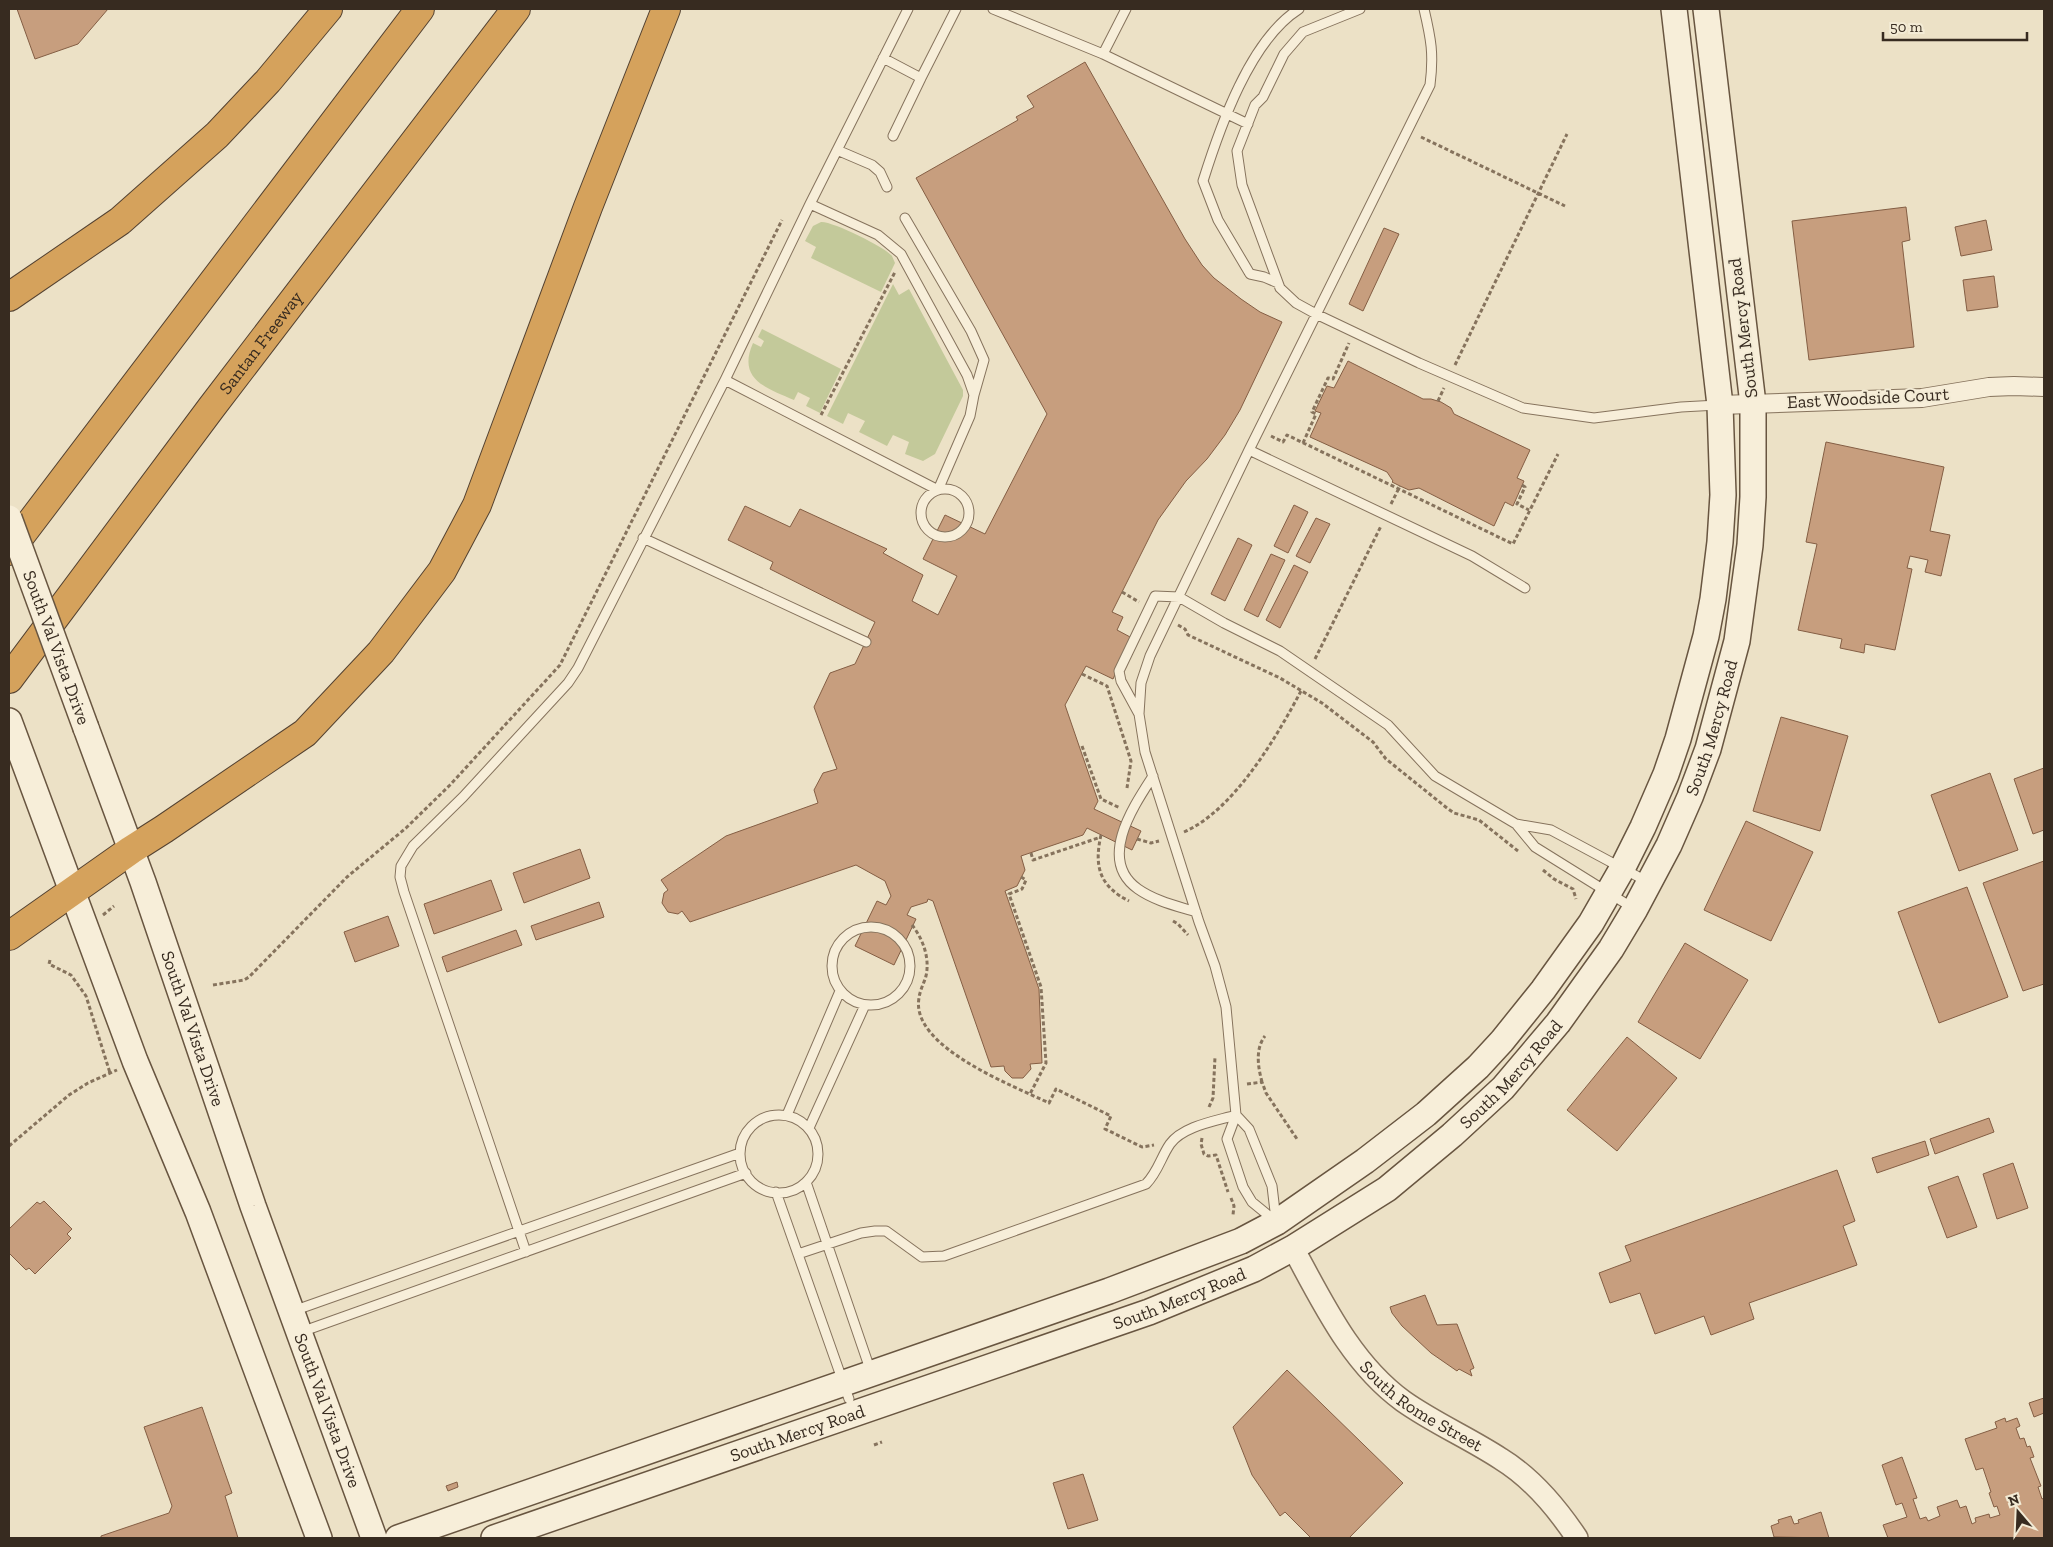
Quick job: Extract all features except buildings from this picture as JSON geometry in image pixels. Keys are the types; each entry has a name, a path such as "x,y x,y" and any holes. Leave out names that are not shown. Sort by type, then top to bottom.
{"highway":[{"path":"9,297 120,221 210,141 268,81 328,9"},
{"path":"9,551 420,9"},
{"name":"Santan Freeway","path":"9,679 212,408 516,9"},
{"path":"9,936 131,850 164,830 305,733 381,652 442,571 480,496 588,207 666,9"}],"main road":[{"name":"South Mercy Road","path":"398,1538 846,1392 872,1374 1197,1259 1241,1241 1277,1222 1365,1161 1426,1114 1478,1067 1502,1041 1543,990 1591,923 1622,869 1666,774 1706,636 1720,542 1723,495 1720,405 1674,9"},
{"name":"South Mercy Road","path":"494,1538 1149,1312 1254,1268 1293,1248 1387,1189 1452,1135 1503,1088 1538,1048 1589,982 1635,909 1669,844 1698,777 1722,700 1737,641 1750,545 1753,497 1753,404 1706,9"},
{"name":"South Val Vista Drive","path":"9,518 131,850 252,1206 374,1538"},
{"path":"9,720 135,1061 198,1212 319,1538"},
{"path":"1277,1222 1293,1248"}],"street":[{"name":"East Woodside Court","path":"1720,405 1922,398 1989,387 2044,387"},
{"name":"South Rome Street","path":"1293,1248 1335,1324 1367,1369 1402,1400 1503,1460 1527,1478 1559,1512 1577,1538"}],"lane":[{"path":"526,1252 404,892 400,877 401,866 413,846 463,798 568,683 578,668 724,380 908,9"},
{"path":"893,136 956,9"},
{"path":"993,9 1103,54 1248,124"},
{"path":"1103,54 1126,9"},
{"path":"1278,283 1250,274 1218,220 1203,181 1227,113 1245,75 1269,38 1286,17 1299,9"},
{"path":"1360,9 1303,32 1284,54 1263,97 1255,105 1237,151 1242,185 1278,283 1296,303 1354,332 1523,408 1594,418 1681,407 1720,405"},
{"path":"1277,1222 1252,1202 1243,1188 1227,1139 1236,1115 1226,1007 1215,966 1145,752 1139,714 1141,683 1150,656 1249,450 1430,85 1433,62 1432,44 1424,9"},
{"path":"883,58 921,78"},
{"path":"837,150 872,165 880,172 887,187"},
{"path":"810,204 878,235 903,257 967,375 974,395"},
{"path":"724,380 938,490 954,490 966,501 969,518 966,526 956,536 942,538 934,536 922,524 920,516 924,500 938,490 970,416 984,360 971,331 905,218"},
{"path":"1249,450 1472,556 1525,588"},
{"path":"643,538 866,642"},
{"path":"1139,714 1120,681 1119,671 1155,596 1178,598 1224,624 1280,651 1388,725 1435,776 1516,824 1551,830 1649,883"},
{"path":"1153,776 1134,806 1127,822 1118,853 1120,867 1127,880 1139,890 1196,912"},
{"path":"1516,824 1534,847 1635,909"},
{"path":"879,927 898,937 907,951 911,966 909,977 897,995 887,1002 865,1005 850,1000 840,991 834,980 831,968 832,955 838,944 858,928 879,927"},
{"path":"787,1115 840,991"},
{"path":"809,1128 865,1005"},
{"path":"775,1115 787,1115 809,1128 816,1138 818,1150 816,1167 806,1182 787,1192 776,1192 759,1186 746,1173 740,1152 742,1141 755,1123 775,1115"},
{"path":"1236,1115 1249,1129 1272,1186 1277,1222"},
{"path":"798,1254 861,1232 886,1231 922,1257 944,1256 1146,1184 1157,1171 1172,1142 1181,1135 1198,1126 1236,1115"},
{"path":"295,1322 520,1232 740,1152"},
{"path":"295,1322 526,1252 746,1173"},
{"path":"806,1182 872,1374"},
{"path":"776,1192 846,1392"}],"path":[{"path":"1438,401 1567,134"},
{"path":"1421,137 1565,206"},
{"path":"213,985 244,980 249,976 347,878 406,828 450,785 560,666 782,220"},
{"path":"815,427 903,257"},
{"path":"1303,443 1316,414 1312,412 1328,378 1333,379 1354,332"},
{"path":"1259,430 1283,442 1287,435 1513,544 1558,454"},
{"path":"1522,485 1526,487 1518,504 1530,510"},
{"path":"1309,671 1400,488"},
{"path":"1122,592 1150,608"},
{"path":"1168,619 1186,629 1188,636 1280,678 1322,703 1373,742 1386,759 1447,808 1454,813 1479,820 1521,853"},
{"path":"1082,674 1107,686 1131,761 1125,795"},
{"path":"1137,839 1151,843 1200,825 1226,800 1269,746 1301,690"},
{"path":"1082,746 1101,799 1119,808"},
{"path":"1116,813 1122,801"},
{"path":"1031,853 1033,860 1101,836 1097,864 1103,880 1114,892 1135,904"},
{"path":"1541,869 1572,889 1576,899"},
{"path":"1021,877 1026,880 1022,890 1009,894 1041,987 1046,1063 1030,1094"},
{"path":"1166,918 1178,924 1191,940"},
{"path":"912,925 923,942 926,955 926,975 918,1006 930,1032 941,1044 966,1063 1049,1103 1056,1089 1111,1116 1104,1129 1142,1147 1153,1145 1157,1141"},
{"path":"50,960 49,964 71,975 86,996 110,1073"},
{"path":"1265,1036 1259,1052 1262,1082 1266,1093 1297,1139"},
{"path":"1215,1054 1213,1098 1208,1109 1194,1114 1202,1136 1201,1144 1204,1154 1208,1156 1216,1155 1221,1174 1233,1201 1233,1215"},
{"path":"9,1146 68,1095 88,1083 135,1061"},
{"path":"1234,1084 1262,1082"},
{"path":"874,1445 882,1442"}],"green space":[{"path":"821,222 858,235 892,256 895,263 881,292 811,258 816,247 805,241 813,226"},
{"path":"893,284 899,295 909,289 963,390 963,396 935,454 923,461 905,454 909,442 893,435 887,446 859,432 865,421 848,413 843,424 827,416"},
{"path":"762,329 841,369 820,413 806,406 810,398 798,392 794,400 765,386 752,374 749,365 749,355 753,343 761,347 764,341 758,337"}]}
